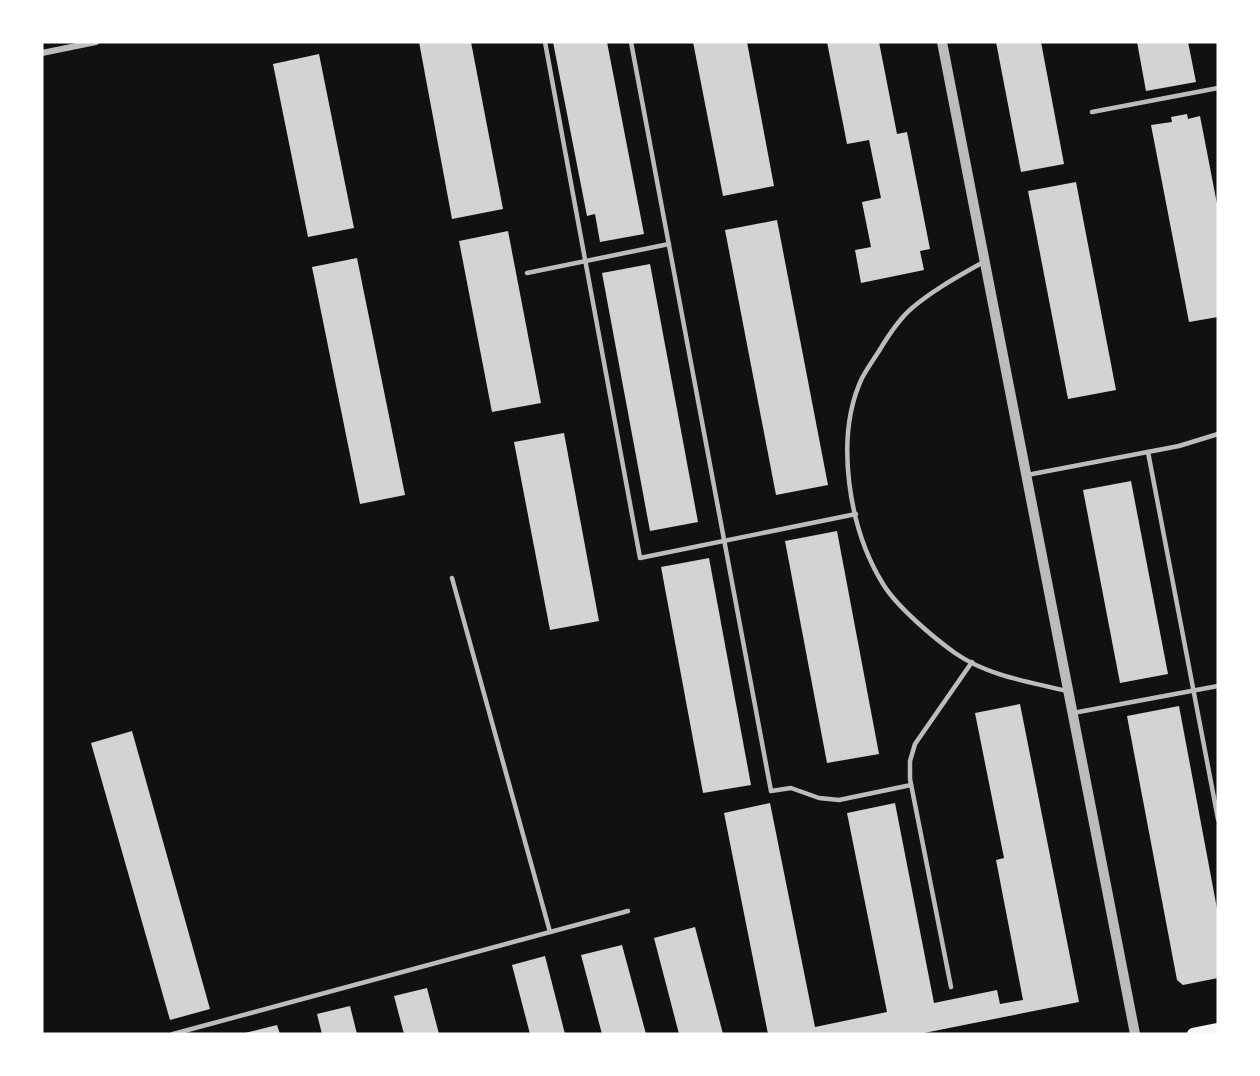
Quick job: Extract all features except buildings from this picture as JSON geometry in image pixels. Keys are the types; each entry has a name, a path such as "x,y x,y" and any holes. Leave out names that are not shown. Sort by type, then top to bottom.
{"main road":[{"path":"1193,1034 1218,1029"}],"street":[{"path":"42,52 96,42"},
{"path":"942,42 1135,1034"}],"lane":[{"path":"545,42 640,558 856,514"},
{"path":"631,42 771,791 791,788 819,798 839,800 911,785"},
{"path":"1092,112 1218,88"},
{"path":"527,273 669,244"},
{"path":"985,261 912,308 887,337 862,380 850,420 847,462 856,514 865,551 884,586 918,622 957,654 996,674 1068,692"},
{"path":"1027,476 1179,446 1218,434"},
{"path":"1148,452 1218,819"},
{"path":"452,578 550,932"},
{"path":"951,987 911,785 910,761 915,744 972,662"},
{"path":"1072,713 1218,686"},
{"path":"173,1034 628,911"}]}
